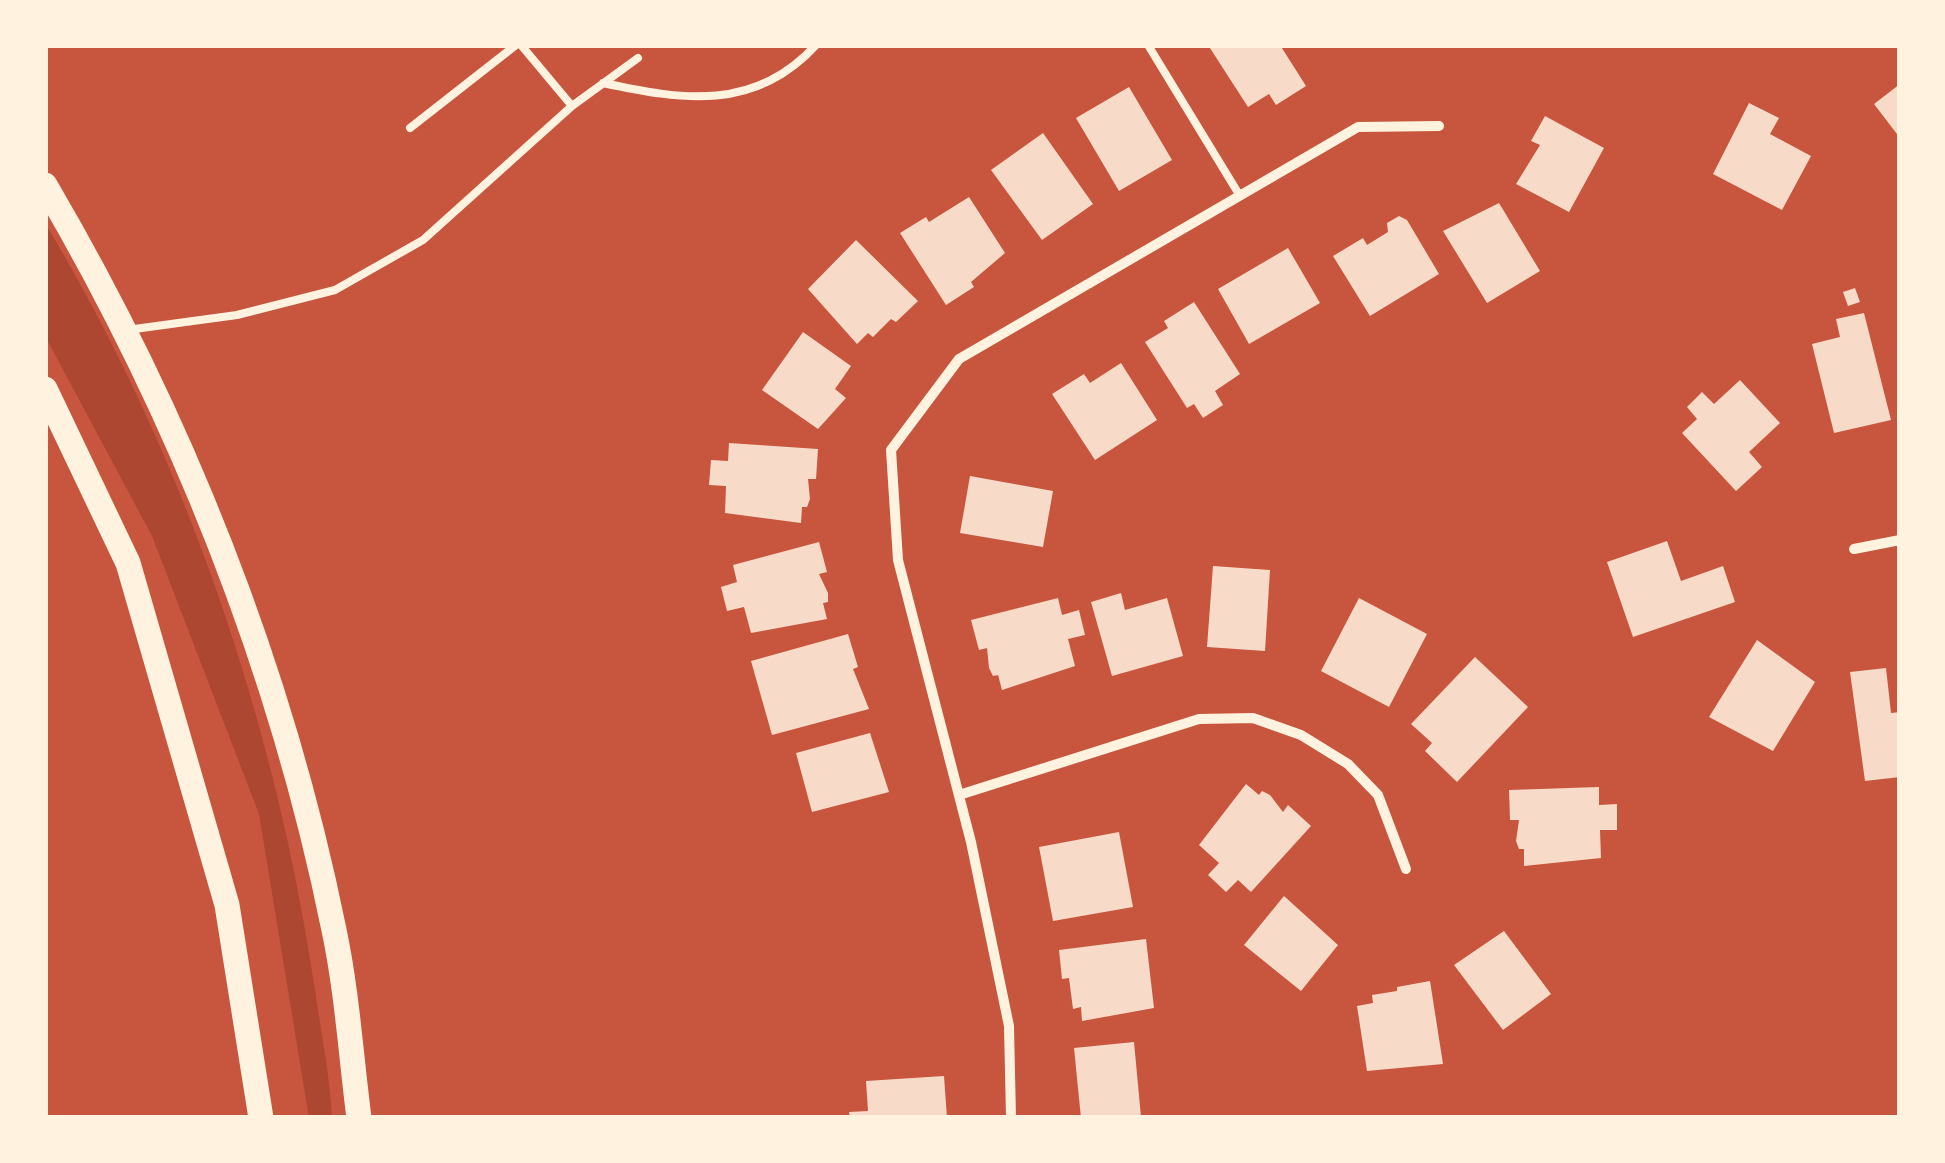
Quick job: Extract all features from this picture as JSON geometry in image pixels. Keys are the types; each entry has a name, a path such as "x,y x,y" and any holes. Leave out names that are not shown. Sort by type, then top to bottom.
{"highway":[{"path":"45,185 128,330 185,453 283,734 335,931 358,1118"},
{"path":"45,390 128,563 227,905 261,1118"}],"street":[{"path":"1011,1118 1008,1026 959,795 898,560 891,450 959,359 1358,126 1439,126"},
{"path":"1854,549 1900,540"},
{"path":"959,795 1199,719 1252,718 1301,735 1348,764 1378,795 1406,869"}],"lane":[{"path":"410,128 519,45 572,106"},
{"path":"603,83 699,100 742,91 780,74 816,45"},
{"path":"1148,45 1240,196"},
{"path":"128,330 237,315 335,290 423,240 572,106 638,58"}],"shaded area":[{"path":"45,223 95,311 140,403 218,593 276,790 298,890 332,1118 309,1118 259,814 152,536 45,336"}],"building":[{"path":"1208,45 1280,45 1306,86 1276,105 1269,94 1248,107"},
{"path":"1900,84 1900,138 1874,104"},
{"path":"1129,87 1172,160 1119,191 1076,118"},
{"path":"1749,103 1779,118 1770,134 1811,156 1782,210 1713,174"},
{"path":"1545,116 1604,148 1569,212 1516,184 1540,145 1531,141"},
{"path":"1043,133 1093,204 1042,240 991,170"},
{"path":"969,197 1005,253 971,282 974,287 946,305 900,233 926,217 929,222"},
{"path":"1499,203 1540,271 1487,303 1443,231"},
{"path":"1399,216 1407,220 1439,274 1370,316 1333,256 1363,238 1367,245 1388,232 1387,223"},
{"path":"856,240 918,301 896,322 891,319 873,337 868,333 857,344 808,289"},
{"path":"1288,248 1320,303 1249,344 1218,289"},
{"path":"1855,288 1860,302 1848,306 1843,292"},
{"path":"1194,302 1240,374 1215,391 1223,405 1203,418 1194,404 1187,408 1145,342 1168,328 1164,321"},
{"path":"1864,313 1891,420 1834,433 1812,344 1840,337 1836,319"},
{"path":"803,332 851,366 835,389 846,398 818,429 762,390"},
{"path":"1121,363 1157,420 1095,460 1052,394 1084,374 1090,383"},
{"path":"1740,380 1780,423 1749,452 1762,467 1736,491 1682,433 1697,419 1687,407 1702,392 1714,404"},
{"path":"729,443 818,449 816,479 808,479 810,499 807,507 802,507 801,523 725,513 726,486 709,485 711,460 728,461"},
{"path":"970,476 1053,491 1043,547 960,533"},
{"path":"1667,541 1681,581 1723,566 1735,602 1633,637 1607,562"},
{"path":"819,542 827,572 819,574 828,593 828,602 823,603 827,619 751,633 744,607 727,611 721,587 737,582 733,565"},
{"path":"1213,566 1270,570 1265,651 1207,647"},
{"path":"1121,593 1125,610 1167,598 1183,656 1112,676 1091,602"},
{"path":"1058,598 1062,615 1079,610 1085,635 1068,639 1075,666 1002,690 998,675 993,676 989,668 987,648 979,650 971,620"},
{"path":"1359,598 1427,634 1389,707 1321,671"},
{"path":"848,634 858,667 853,669 869,709 772,735 751,661"},
{"path":"1757,640 1815,682 1773,751 1709,717"},
{"path":"1475,657 1528,707 1457,782 1425,751 1432,743 1411,724"},
{"path":"1886,668 1891,713 1900,712 1900,777 1865,781 1850,672"},
{"path":"870,733 889,792 812,812 796,753"},
{"path":"1246,784 1259,795 1262,791 1270,795 1283,812 1288,805 1311,826 1251,892 1238,880 1226,892 1208,875 1219,863 1199,845"},
{"path":"1599,787 1599,805 1617,804 1617,830 1600,830 1601,858 1524,866 1524,849 1519,849 1516,841 1519,820 1510,820 1509,790"},
{"path":"1119,832 1133,907 1053,921 1039,847"},
{"path":"1284,896 1338,945 1301,991 1244,945"},
{"path":"1504,931 1551,994 1503,1030 1454,965"},
{"path":"1146,939 1154,1008 1082,1021 1081,1007 1073,1009 1069,978 1062,979 1059,950"},
{"path":"1430,981 1443,1064 1367,1071 1357,1006 1373,1003 1372,995"},
{"path":"1134,1042 1141,1117 1081,1118 1074,1048"},
{"path":"944,1076 947,1118 850,1118 849,1112 868,1111 866,1081"}]}
